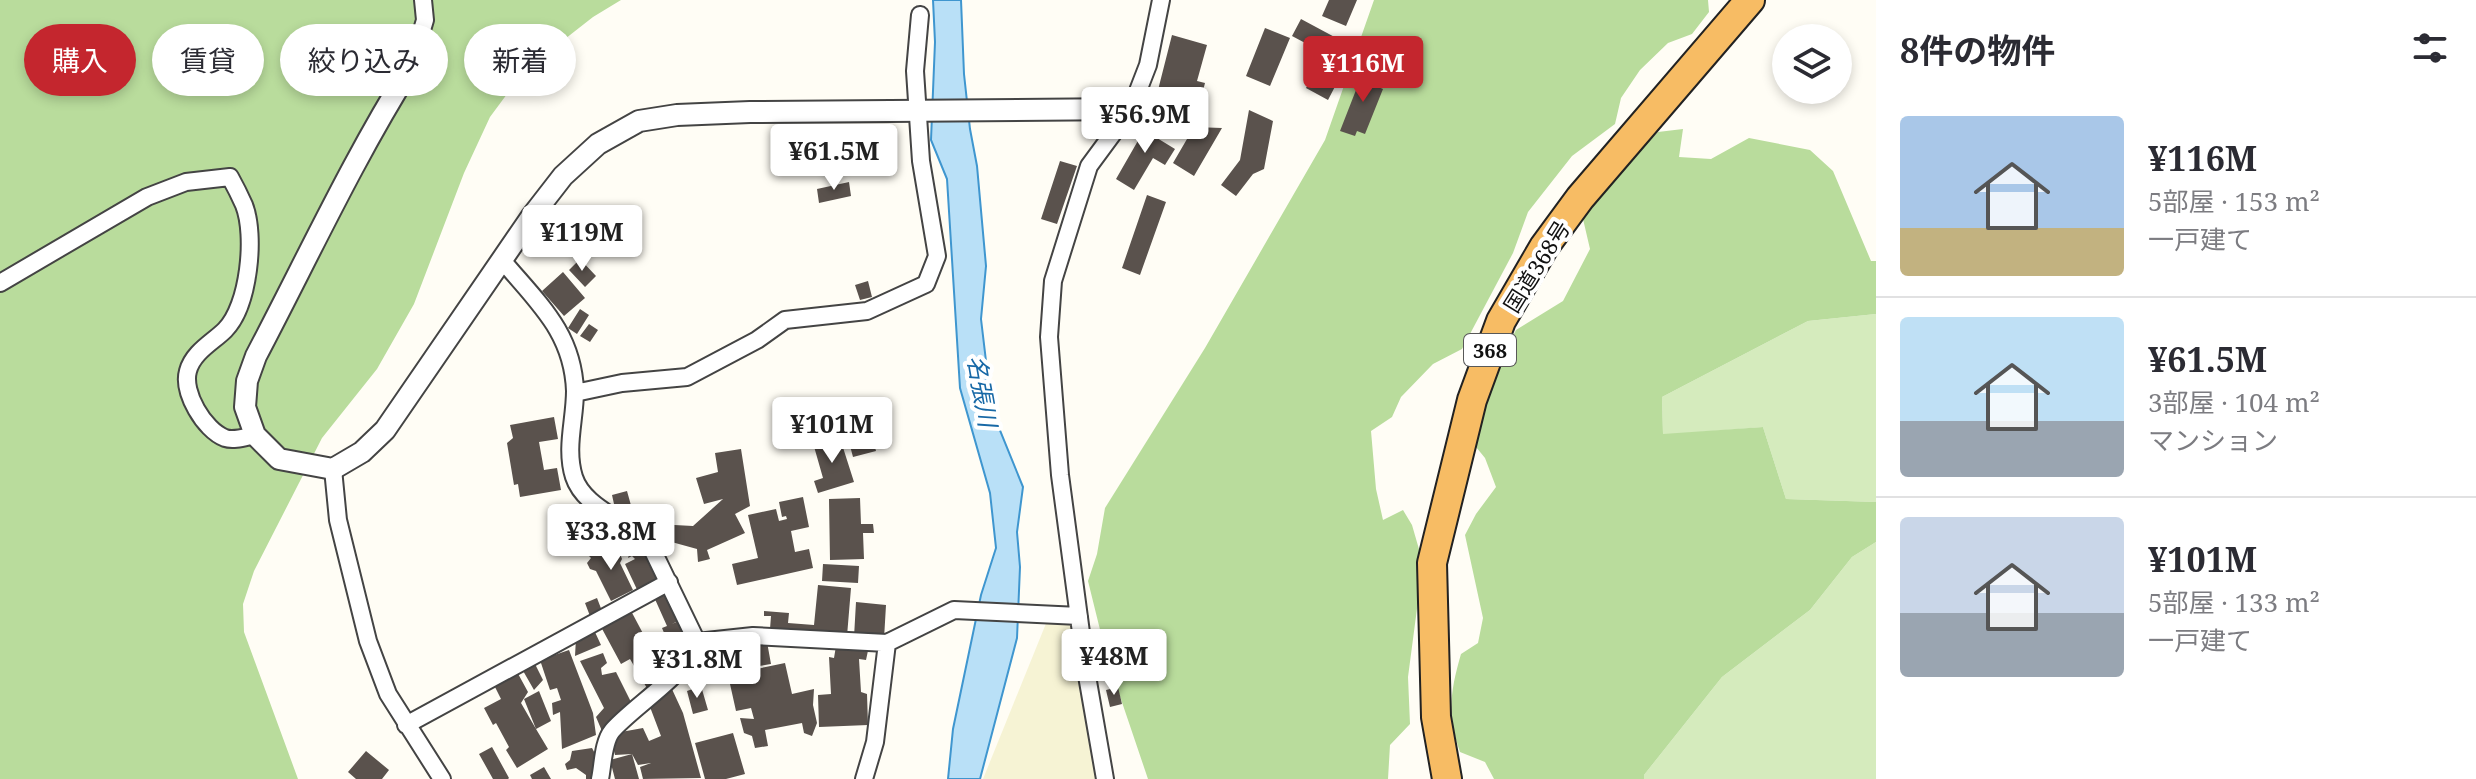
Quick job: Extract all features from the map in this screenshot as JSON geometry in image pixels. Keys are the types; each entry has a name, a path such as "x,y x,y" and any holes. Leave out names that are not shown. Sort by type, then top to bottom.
{"highway":[{"name":"国道368号","path":"1447,779 1436,717 1432,563 1472,400 1501,321 1544,247 1580,198 1750,0"}],"street":[{"path":"423,0 424,24"},
{"path":"1105,779 1060,475 1049,337 1053,281 1089,166 1131,109 1148,65 1161,0"},
{"path":"575,393 622,383 687,377 757,340 785,320 867,311 926,284 937,256 921,161 915,71 920,15"},
{"path":"392,96 374,125 354,170 256,356 247,381 245,407 255,435 279,459 333,469 362,452 385,430 563,176 598,144 639,121 677,115 750,112 1131,109"},
{"path":"0,283 147,197 186,182 230,177 245,208 250,265 242,298 227,328 196,357 187,371 189,392 214,432 227,439 255,435"},
{"path":"502,260 554,322 570,354 575,393 569,436 574,479 596,507 644,537 697,642 697,647 683,666 610,734 600,779"},
{"path":"333,469 338,520 368,641 388,694 442,779"},
{"path":"406,725 669,582"},
{"path":"697,642 753,636 887,643 954,610 1079,616"},
{"path":"864,779 875,742 887,643"}],"shaded area":[{"path":"1080,616 1101,779 983,779 1047,621"}],"green space":[{"path":"0,0 621,0 576,30 576,24 464,24 464,96 506,96 490,117 464,173 414,304 377,369 322,438 254,571 243,604 244,632 298,779 0,779"},
{"path":"1374,0 1708,0 1709,12 1692,34 1668,43 1640,70 1621,98 1615,124 1572,156 1528,212 1513,253 1462,349 1433,364 1401,397 1392,417 1371,431 1376,489 1383,520 1403,510 1412,525 1423,563 1408,677 1410,724 1390,745 1388,779 1148,779 1107,658 1088,581 1097,554 1105,508 1205,348 1325,140"},
{"path":"1683,129 1679,157 1711,159 1749,138 1810,150 1833,171 1871,261 1876,261 1876,314 1808,321 1662,397 1663,434 1763,427 1786,499 1876,502 1876,542 1852,557 1810,610 1722,677 1644,775 1644,779 1494,779 1485,762 1460,752 1452,715 1452,692 1461,654 1478,643 1483,618 1465,535 1496,487 1485,458 1476,447 1478,402 1516,330 1563,301 1590,249 1583,219 1628,162 1658,132"},
{"path":"1876,314 1876,502 1786,499 1763,427 1663,435 1662,397 1808,321"},
{"path":"1876,542 1876,779 1644,779 1644,775 1722,677 1810,610 1852,557"}],"water":[{"name":"名張川","path":"933,0 961,0 964,74 977,166 986,266 981,319 986,396 1023,487 1017,532 1020,567 1017,638 980,779 948,779 953,729 981,595 996,548 990,493 960,388 947,179 931,140 935,42"}],"building":[{"path":"1329,0 1357,0 1346,26 1322,16"},
{"path":"1301,19 1355,48 1328,100 1306,88 1324,53 1292,36"},
{"path":"1265,28 1290,38 1270,86 1246,76"},
{"path":"1172,35 1207,45 1197,81 1205,83 1196,118 1164,110 1169,93 1158,90"},
{"path":"1365,67 1381,73 1376,86 1383,89 1365,134 1357,131 1355,136 1340,131"},
{"path":"1249,110 1273,121 1264,169 1253,174 1236,196 1221,185 1240,160"},
{"path":"1151,118 1164,126 1157,138 1175,149 1165,165 1153,158 1134,190 1116,179"},
{"path":"1194,127 1222,128 1194,176 1173,163"},
{"path":"835,136 842,170 811,176 805,142"},
{"path":"1060,161 1077,166 1057,224 1041,219"},
{"path":"849,182 851,196 819,203 817,189"},
{"path":"1147,195 1166,202 1140,275 1122,268"},
{"path":"580,259 596,276 585,287 569,270"},
{"path":"563,272 585,298 564,316 542,291"},
{"path":"868,281 872,297 860,300 855,285"},
{"path":"580,309 589,315 577,334 568,328"},
{"path":"589,324 598,330 590,342 580,336"},
{"path":"554,417 558,439 539,442 544,470 557,468 561,490 520,497 518,484 514,485 507,443 513,438 510,425"},
{"path":"839,435 854,482 818,493 814,481 823,478 813,443"},
{"path":"872,436 876,451 853,457 849,442"},
{"path":"741,449 750,506 735,514 745,533 707,550 710,559 698,562 697,549 668,541 659,545 656,524 693,526 723,499 704,504 696,478 718,472 715,453"},
{"path":"627,491 632,509 616,513 612,495"},
{"path":"803,497 809,527 791,531 795,552 809,549 813,568 737,585 732,564 758,558 748,515 776,509 779,521 787,519 786,516 782,517 779,502"},
{"path":"860,498 861,524 873,524 874,533 863,533 864,559 830,560 829,499"},
{"path":"638,534 666,577 641,598 625,564 635,559 632,556 628,558 632,545 629,539"},
{"path":"616,543 622,559 620,563 633,590 611,601 596,571 590,569 587,563 591,558 589,556"},
{"path":"823,564 859,566 858,583 822,581"},
{"path":"818,585 851,588 847,636 770,629 771,616 764,616 764,611 789,613 788,623 814,625"},
{"path":"672,589 685,617 672,624 685,618 697,647 684,652 682,648 672,652 662,628 667,626 654,597"},
{"path":"597,598 602,611 590,616 585,603"},
{"path":"856,602 886,605 884,639 854,637"},
{"path":"630,609 664,673 658,676 661,682 648,690 630,659 621,664 600,625"},
{"path":"594,630 601,645 575,656 576,638"},
{"path":"837,640 869,646 866,660 859,659 861,692 867,694 868,725 819,727 818,695 831,694 829,657 834,658"},
{"path":"767,642 771,664 740,669 739,651 755,650 753,644"},
{"path":"569,650 593,713 596,735 562,749 560,712 553,715 552,703 561,700 557,688 550,690 540,660"},
{"path":"603,653 607,663 601,668 602,675 616,672 631,702 620,724 602,731 596,717 604,708 580,661"},
{"path":"534,662 543,680 534,690 522,669"},
{"path":"785,663 792,694 814,689 813,705 817,723 812,736 804,733 802,723 765,730 768,746 755,748 752,736 744,733 740,718 754,719 751,708 736,711 728,675"},
{"path":"516,670 528,692 521,703 548,749 517,768 496,723 493,725 484,708 501,699 493,683"},
{"path":"701,686 708,710 693,714 687,691"},
{"path":"671,687 683,713 701,778 643,779 640,767 651,763 638,765 632,754 615,755 610,734 643,728 649,741 661,736 650,707"},
{"path":"1118,687 1122,704 1110,707 1106,690"},
{"path":"539,691 551,721 536,729 524,699"},
{"path":"733,733 745,774 726,779 705,779 695,743"},
{"path":"492,747 508,779 493,779 479,754"},
{"path":"592,748 600,763 597,779 586,779 586,775 576,768 567,770 565,764 570,760 572,751"},
{"path":"366,751 389,770 382,779 356,779 348,772"},
{"path":"632,754 639,779 615,779 610,760"},
{"path":"544,767 551,779 532,779 530,775"}]}
